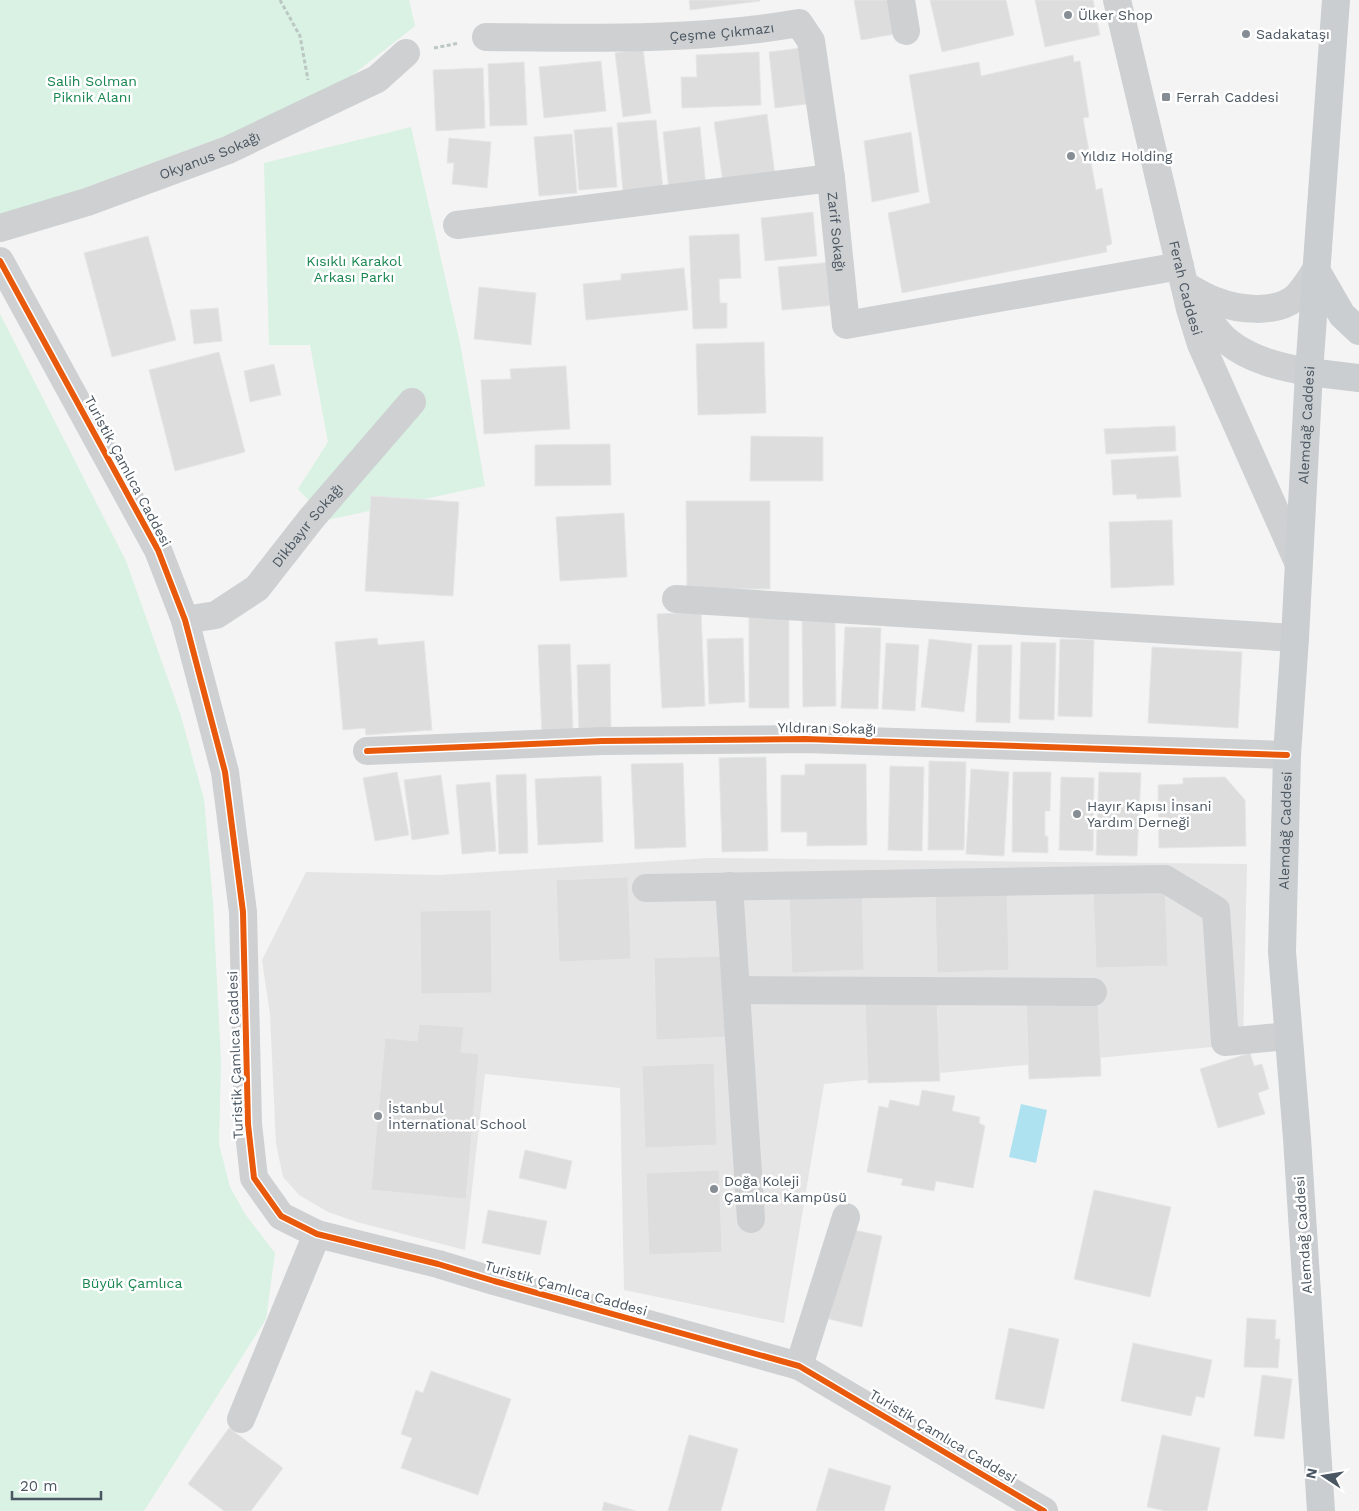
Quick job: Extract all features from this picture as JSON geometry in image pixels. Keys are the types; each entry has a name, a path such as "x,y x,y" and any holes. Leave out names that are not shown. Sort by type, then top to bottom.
{"main road":[{"name":"Alemdağ Caddesi","path":"1320,1511 1297,1138 1282,952 1287,755 1309,372 1336,0"},
{"path":"1316,270 1342,315 1359,331"},
{"path":"1309,372 1359,378"}],"street":[{"path":"901,0 906,31"},
{"name":"Ferah Caddesi","path":"1117,0 1182,275 1201,344 1298,562"},
{"name":"Çeşme Çıkmazı","path":"486,37 624,38 756,30 799,23 812,40 831,178"},
{"name":"Okyanus Sokağı","path":"0,228 87,202 228,150 377,80 406,53"},
{"name":"Zarif Sokağı","path":"457,225 831,178 846,325 1182,275"},
{"name":"Turistik Çamlıca Caddesi","path":"0,261 158,550 185,620 226,772 242,902 248,1124 254,1178 282,1216 317,1234 438,1264 799,1366 1044,1511"},
{"path":"1182,275 1216,301 1233,306 1269,308 1284,305 1296,297 1316,270"},
{"path":"1182,275 1217,330 1232,344 1247,354 1266,362 1309,372"},
{"name":"Dikbayır Sokağı","path":"185,620 216,615 257,588 311,519 412,402"},
{"path":"676,599 1295,638"},
{"name":"Yıldıran Sokağı","path":"367,751 602,741 805,739 1287,755"},
{"path":"646,888 1165,879 1216,910 1225,1042 1288,1036"},
{"path":"728,886 751,1218"},
{"path":"736,990 1093,992"},
{"path":"799,1366 846,1217"},
{"path":"241,1419 317,1234"}],"path":[{"path":"280,0 300,36 308,78 302,115"},
{"path":"406,53 486,37"}],"shaded area":[{"name":"Doğa Koleji Çamlıca Kampüsü","path":"709,858 1247,864 1243,1044 824,1084 784,1323 624,1290 620,1088 485,1074 465,1250 357,1222 328,1212 299,1195 283,1177 276,1144 270,1014 262,960 306,872 439,875"}],"green space":[{"name":"Salih Solman Piknik Alanı","path":"0,0 409,0 415,26 350,77 233,133 0,219"},
{"name":"Kısıklı Karakol Arkası Parkı","path":"411,127 460,343 485,486 327,520 298,489 328,442 310,345 269,345 264,163"},
{"name":"Büyük Çamlıca","path":"0,314 126,561 180,713 204,799 213,903 221,1061 219,1144 230,1187 245,1214 275,1253 266,1319 144,1511 0,1511"}],"water":[{"path":"1021,1104 1047,1110 1036,1163 1009,1157"}],"building":[{"path":"689,0 760,0 760,1 690,10"},
{"path":"854,0 895,0 900,33 861,40"},
{"path":"930,0 1006,0 1014,35 942,52"},
{"path":"1035,0 1093,0 1100,35 1045,47"},
{"path":"809,47 815,103 775,108 769,52"},
{"path":"643,49 651,113 623,117 615,53"},
{"path":"759,52 761,105 682,108 681,77 697,77 696,55"},
{"path":"1073,55 1074,62 1080,61 1089,117 1083,118 1096,190 1102,188 1112,244 1106,246 1107,252 902,293 888,213 930,203 909,75 979,62 981,76"},
{"path":"601,61 606,111 544,118 539,67"},
{"path":"524,62 527,125 490,126 488,64"},
{"path":"483,68 485,128 436,131 433,70"},
{"path":"767,114 775,175 723,182 714,122"},
{"path":"656,120 663,189 623,192 617,123"},
{"path":"612,127 617,187 579,190 574,130"},
{"path":"700,127 706,187 669,191 663,132"},
{"path":"911,132 919,192 872,202 864,141"},
{"path":"572,134 577,193 539,196 534,137"},
{"path":"449,138 491,142 487,188 452,184 454,163 447,163"},
{"path":"813,212 817,256 765,261 761,218"},
{"path":"739,234 741,278 719,279 720,303 727,303 727,328 693,329 689,236"},
{"path":"148,236 176,340 112,357 84,253"},
{"path":"832,262 836,305 782,310 778,267"},
{"path":"684,268 688,310 586,320 583,284 621,280 621,274"},
{"path":"479,287 536,293 531,345 474,339"},
{"path":"218,308 222,341 194,344 190,310"},
{"path":"764,342 766,413 698,415 696,344"},
{"path":"219,352 245,452 175,471 149,370"},
{"path":"274,364 281,395 250,402 244,371"},
{"path":"566,366 570,429 484,434 481,380 511,379 510,369"},
{"path":"1175,426 1176,451 1106,454 1104,429"},
{"path":"751,436 823,437 823,481 750,481"},
{"path":"610,444 611,485 535,486 535,445"},
{"path":"1178,456 1181,497 1137,499 1136,494 1113,495 1111,460"},
{"path":"371,496 459,502 453,596 365,591"},
{"path":"686,501 770,501 770,589 687,589"},
{"path":"624,513 627,577 560,581 556,517"},
{"path":"1172,520 1174,585 1111,588 1109,522"},
{"path":"701,612 705,706 662,708 657,614"},
{"path":"749,613 789,613 789,708 749,708"},
{"path":"802,621 835,621 836,706 803,707"},
{"path":"845,627 881,628 878,709 841,708"},
{"path":"377,638 378,645 424,641 432,730 366,735 365,728 343,730 335,642"},
{"path":"743,638 745,702 709,704 707,639"},
{"path":"929,639 972,644 964,712 921,707"},
{"path":"1060,639 1094,640 1092,717 1058,716"},
{"path":"1021,642 1056,643 1054,720 1019,719"},
{"path":"886,643 919,645 915,711 882,709"},
{"path":"570,644 573,734 542,736 538,645"},
{"path":"978,645 1012,645 1010,723 976,722"},
{"path":"1152,647 1242,652 1238,728 1148,723"},
{"path":"610,664 611,731 579,732 577,665"},
{"path":"766,757 768,851 722,852 719,758"},
{"path":"929,761 966,762 964,850 928,850"},
{"path":"683,763 686,847 635,849 631,764"},
{"path":"805,764 866,764 867,845 807,846 807,832 781,832 781,775 805,775"},
{"path":"890,766 924,767 922,851 888,850"},
{"path":"971,769 1009,772 1004,856 966,854"},
{"path":"397,772 409,835 375,841 363,778"},
{"path":"1013,772 1051,772 1050,811 1045,811 1045,836 1048,836 1048,853 1012,852"},
{"path":"1099,772 1141,773 1137,856 1096,855"},
{"path":"526,774 528,853 499,854 496,775"},
{"path":"441,775 449,834 412,840 404,780"},
{"path":"601,776 603,842 538,845 535,779"},
{"name":"Hayır Kapısı İnsani Yardım Derneği","path":"1061,777 1094,778 1093,851 1059,850"},
{"path":"1225,777 1245,800 1246,846 1159,848 1158,785 1183,784 1183,778"},
{"path":"490,782 496,851 462,854 456,785"},
{"path":"628,877 631,959 559,962 556,880"},
{"path":"1165,884 1168,966 1096,968 1093,887"},
{"path":"862,888 864,970 792,973 789,891"},
{"path":"1007,889 1009,970 937,973 935,891"},
{"path":"491,910 492,993 421,994 420,911"},
{"path":"726,956 729,1037 656,1040 654,958"},
{"path":"1098,994 1101,1076 1029,1079 1026,997"},
{"path":"937,999 940,1081 868,1083 865,1002"},
{"path":"419,1024 464,1027 461,1052 479,1054 466,1199 371,1190 385,1038 417,1041"},
{"path":"1250,1053 1254,1066 1262,1064 1269,1089 1258,1093 1265,1114 1218,1128 1200,1069"},
{"path":"714,1063 717,1145 645,1148 642,1066"},
{"path":"922,1090 955,1096 952,1111 980,1117 979,1123 985,1126 973,1188 936,1181 934,1191 901,1185 903,1179 867,1172 879,1106 888,1108 890,1100 919,1106"},
{"path":"525,1150 572,1161 566,1189 519,1178"},
{"path":"719,1170 722,1252 649,1255 646,1173"},
{"path":"1094,1190 1171,1207 1150,1297 1074,1279"},
{"path":"488,1210 547,1221 540,1255 482,1243"},
{"path":"849,1229 882,1236 862,1327 829,1319"},
{"path":"1247,1318 1276,1320 1275,1339 1280,1339 1278,1368 1244,1367"},
{"path":"1009,1328 1059,1339 1044,1409 995,1399"},
{"path":"1133,1343 1212,1360 1204,1398 1196,1396 1191,1416 1121,1401"},
{"path":"431,1371 511,1399 478,1495 401,1468 412,1438 401,1434 416,1390 423,1393"},
{"path":"1262,1375 1292,1379 1284,1439 1254,1436"},
{"path":"229,1428 283,1468 251,1511 224,1511 188,1484"},
{"path":"689,1435 738,1449 721,1511 668,1511"},
{"path":"1162,1435 1220,1448 1207,1511 1166,1511 1147,1507"},
{"path":"829,1468 891,1486 884,1511 816,1511"},
{"path":"604,1502 636,1511 602,1511"}],"cycle path":[{"path":"0,261 158,550 185,620 225,772 243,912 248,1124 254,1178 281,1216 317,1234 438,1264 799,1366 1044,1511"},
{"path":"367,751 602,741 805,739 1287,755"}],"place":[{"name":"Ülker Shop","path":"1068,15"},
{"name":"Sadakataşı","path":"1246,34"},
{"name":"Ferrah Caddesi","path":"1166,97"},
{"name":"Yıldız Holding","path":"1071,156"},
{"name":"Hayır Kapısı İnsani Yardım Derneği","path":"1077,814"},
{"name":"İstanbul İnternational School","path":"378,1116"},
{"name":"Doğa Koleji Çamlıca Kampüsü","path":"714,1189"}]}
